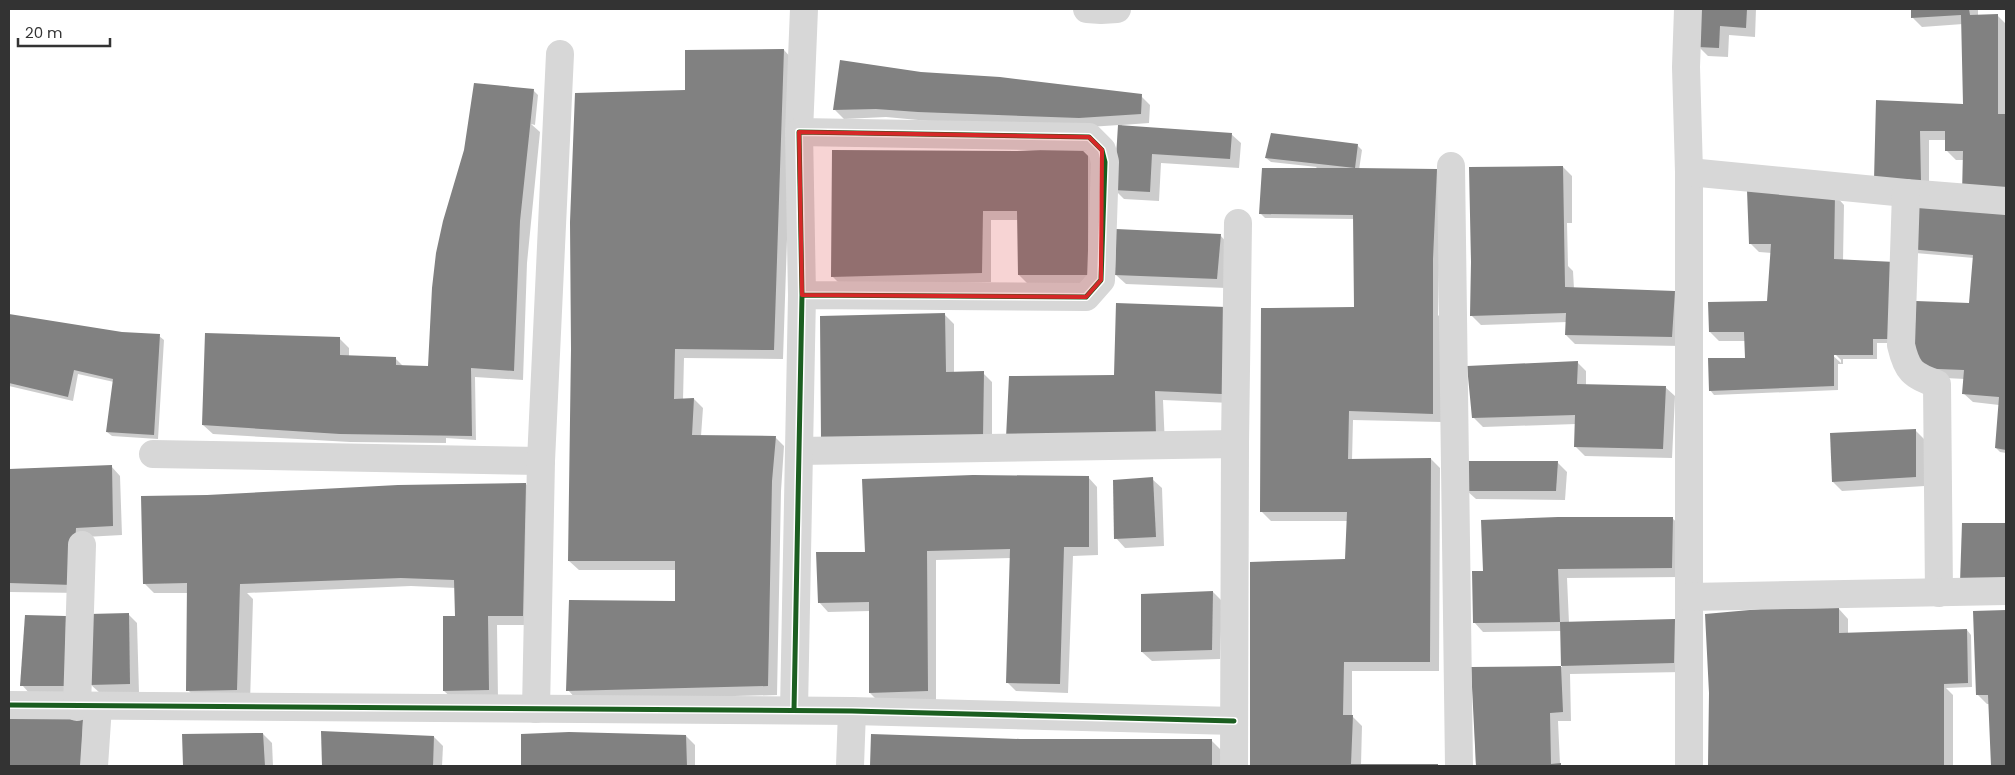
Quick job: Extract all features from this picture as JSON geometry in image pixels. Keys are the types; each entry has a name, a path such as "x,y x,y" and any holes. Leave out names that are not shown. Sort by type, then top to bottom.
{"street":[{"path":"794,710 802,295 799,132 804,9"},
{"path":"1087,9 1118,9"},
{"path":"1688,9 1686,66 1689,172 1689,766"},
{"path":"536,709 540,461 560,54"},
{"path":"799,132 1089,137 1102,150 1105,162 1101,280 1086,297 802,295"},
{"path":"1451,166 1459,766"},
{"path":"1689,172 1906,193 2006,200"},
{"path":"1906,193 1900,345 1905,364 1918,377 1937,384 1939,592"},
{"path":"1234,766 1238,223"},
{"path":"799,451 1235,444"},
{"path":"153,454 540,461"},
{"path":"82,545 88,706 94,766"},
{"path":"1689,597 2006,591"},
{"path":"9,705 794,710 1234,720"},
{"path":"850,766 852,711"}],"highlighted area":[{"path":"799,132 1089,137 1102,150 1101,280 1086,297 802,295"}],"building":[{"path":"1700,9 1747,9 1746,28 1720,26 1719,48 1698,47"},
{"path":"1911,9 1969,9 1970,15 1998,14 1998,114 2006,114 2006,196 1962,194 1963,151 1945,151 1945,131 1920,131 1921,182 1874,180 1876,100 1963,104 1961,15 1911,18"},
{"path":"784,49 774,350 675,349 674,399 694,398 692,435 776,436 772,481 768,686 566,691 569,600 675,601 675,561 568,561 571,349 570,222 575,93 685,90 685,50"},
{"path":"840,60 921,72 1000,77 1142,94 1141,114 1079,118 876,109 833,110"},
{"path":"474,83 534,89 520,221 514,371 471,368 472,436 340,434 202,425 205,333 340,337 340,355 396,357 396,365 428,366 432,288 436,253 443,221 464,150"},
{"path":"1118,125 1232,133 1230,159 1152,154 1150,192 1114,190"},
{"path":"1271,133 1358,144 1355,168 1265,158"},
{"path":"1088,148 1088,275 1018,275 1017,211 983,211 982,273 831,277 832,150 1017,151"},
{"path":"1563,166 1565,287 1675,291 1672,337 1565,335 1566,313 1470,316 1469,167"},
{"path":"1262,168 1437,169 1433,259 1433,414 1349,411 1348,459 1431,458 1430,662 1344,662 1343,715 1353,715 1351,764 1438,764 1438,766 1250,766 1250,562 1345,559 1347,512 1260,512 1261,308 1354,307 1353,215 1259,214"},
{"path":"1747,190 1835,194 1834,259 1895,262 1895,339 1873,339 1873,355 1834,355 1834,386 1709,391 1708,358 1745,358 1744,332 1709,332 1708,302 1767,301 1771,244 1749,244"},
{"path":"1915,206 2006,208 2006,450 1995,448 1999,397 1962,394 1964,370 1913,368 1916,301 1969,303 1973,255 1910,249"},
{"path":"1116,229 1221,234 1217,279 1115,275"},
{"path":"1116,303 1226,307 1222,394 1155,391 1156,437 1006,438 1009,376 1114,375"},
{"path":"945,313 946,372 984,371 983,437 821,440 820,316"},
{"path":"9,314 122,332 160,334 154,435 106,432 113,379 74,370 68,397 9,383"},
{"path":"1578,361 1577,384 1666,386 1663,449 1574,447 1575,415 1472,418 1467,366"},
{"path":"1916,429 1916,477 1832,482 1830,433"},
{"path":"1464,461 1558,461 1556,491 1465,491"},
{"path":"112,465 113,526 76,528 73,585 9,583 9,469"},
{"path":"973,475 1089,476 1089,547 1064,547 1060,684 1006,683 1010,549 927,551 928,691 869,693 869,602 818,603 816,552 865,552 862,479"},
{"path":"1153,477 1156,537 1114,539 1113,480"},
{"path":"526,483 523,616 488,616 489,690 443,691 443,616 455,616 454,580 401,578 240,584 237,690 186,691 187,583 143,584 141,496 207,495 398,485"},
{"path":"1558,517 1673,517 1672,568 1558,569 1560,622 1473,623 1472,571 1483,571 1481,520"},
{"path":"1962,523 2006,523 2006,583 1960,583"},
{"path":"1213,591 1212,650 1141,652 1141,594"},
{"path":"1839,608 1839,633 1967,629 1968,683 1944,684 1944,766 1708,766 1709,693 1705,614 1761,609"},
{"path":"2006,610 2006,766 1991,766 1988,695 1976,695 1973,611"},
{"path":"129,613 130,684 89,685 89,614"},
{"path":"25,615 66,616 65,686 20,686"},
{"path":"1675,619 1674,663 1561,666 1560,622"},
{"path":"1561,666 1563,712 1550,713 1551,764 1561,763 1561,766 1476,766 1471,667"},
{"path":"9,716 83,717 81,766 9,766"},
{"path":"321,731 434,736 433,766 322,766"},
{"path":"569,732 686,735 687,766 521,766 521,734"},
{"path":"263,733 265,766 183,766 182,734"},
{"path":"871,734 1020,739 1212,739 1212,766 870,766"}],"cycle path":[{"path":"794,710 802,295 799,132 1089,137 1102,150 1105,162 1101,280 1086,297 802,295"},
{"path":"9,705 852,711 1234,721"}]}
